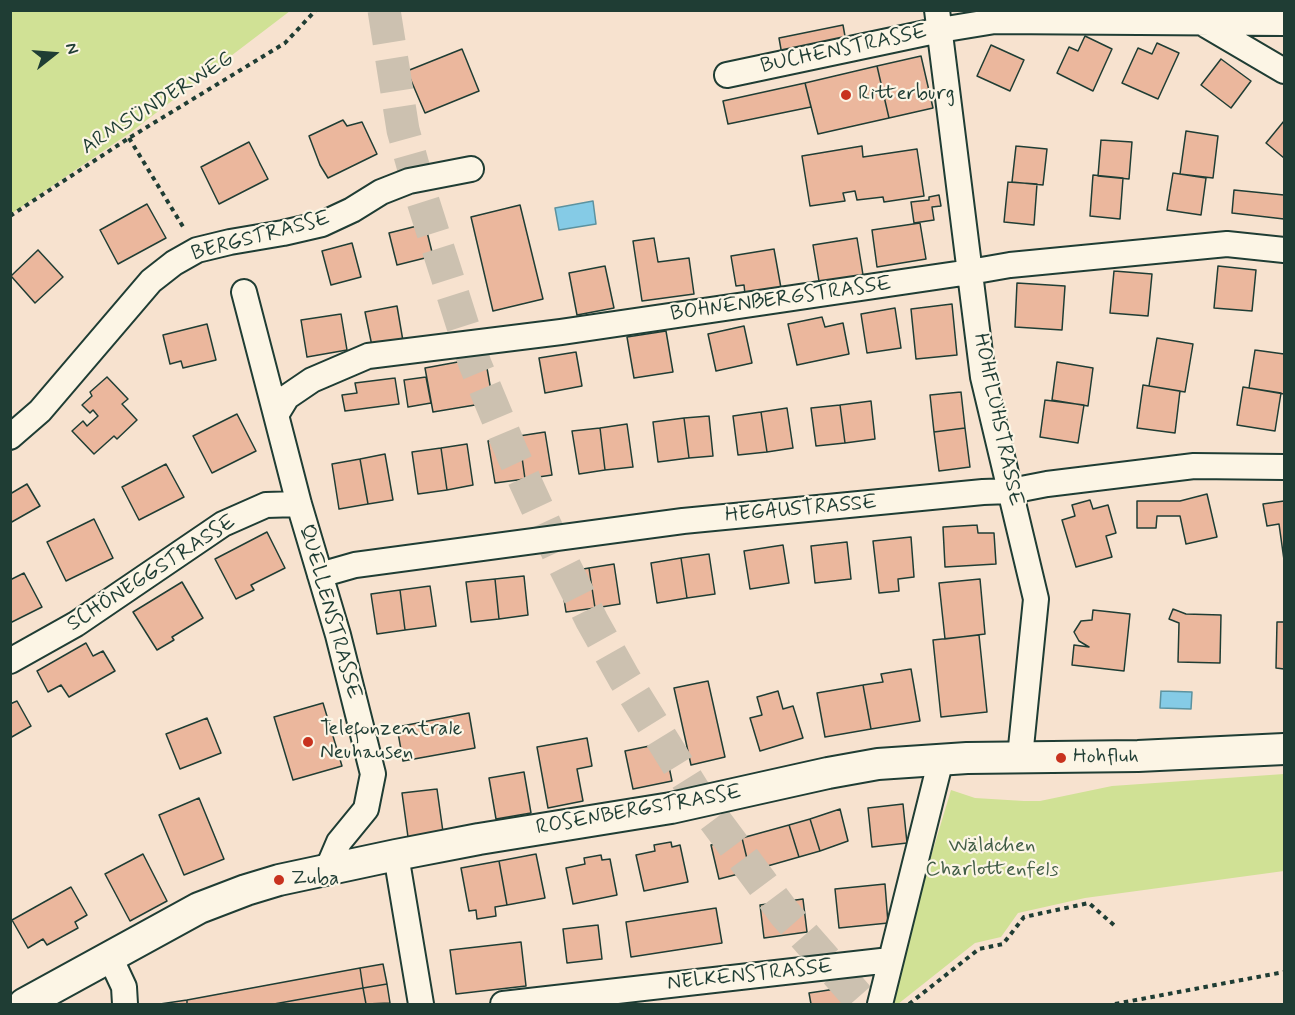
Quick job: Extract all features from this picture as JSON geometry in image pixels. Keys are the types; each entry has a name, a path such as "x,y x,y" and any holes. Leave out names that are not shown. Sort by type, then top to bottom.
{"street":[{"name":"BUCHENSTRASSE","path":"727,75 939,20 994,21 1198,16 1284,23"},
{"path":"1198,16 1284,71"},
{"name":"HOHFLUHSTRASSE","path":"939,20 983,377 1036,599 1020,758"},
{"name":"BERGSTRASSE","path":"10,438 40,411 151,281 174,263 197,250 322,224 352,210 381,192 409,181 471,169"},
{"name":"BOHNENBERGSTRASSE","path":"281,406 312,380 368,356 561,332 1010,265 1227,244 1284,250"},
{"name":"QUELLENSTRASSE","path":"244,292 281,406 298,504 338,635 373,774 366,809 339,842 327,870"},
{"name":"HEGAUSTRASSE","path":"320,575 355,565 683,521 1011,491 1047,484 1194,466 1284,467"},
{"name":"SCHÖNEGGSTRASSE","path":"10,661 76,624 223,524 266,505 298,504"},
{"name":"ROSENBERGSTRASSE","path":"24,1005 199,908 279,880 396,855 671,808 878,764 941,759 1138,756 1284,749"},
{"path":"880,1005 941,759"},
{"path":"396,855 421,1005"},
{"path":"110,957 124,987 125,1005"},
{"name":"NELKENSTRASSE","path":"503,1005 890,960"}],"path":[{"name":"ARMSÜNDERWEG","path":"10,216 129,138 285,43 316,10"},
{"path":"129,138 197,250"},
{"path":"909,1005 979,950 1003,944 1024,917 1089,903 1116,927"},
{"path":"1115,1005 1284,972"}],"green space":[{"path":"11,10 290,11 131,132 11,214"},
{"name":"Wäldchen Charlottenfels","path":"1284,774 1284,871 1085,898 1018,913 1001,937 975,943 898,1004 890,1004 899,963 951,790 975,798 1040,801 1112,786"}],"water":[{"path":"593,201 596,224 559,230 555,208"},
{"path":"1161,691 1192,692 1191,709 1160,708"}],"building":[{"path":"843,25 846,42 782,55 779,38"},
{"path":"1085,36 1112,49 1093,91 1057,73 1069,47 1078,51"},
{"path":"1157,43 1179,53 1158,99 1122,83 1138,48 1152,54"},
{"path":"991,45 1024,60 1010,91 977,76"},
{"path":"462,49 479,91 425,113 407,71"},
{"path":"921,56 933,108 889,118 877,66"},
{"path":"1221,59 1251,81 1231,108 1201,85"},
{"name":"Ritterburg","path":"877,66 889,118 818,134 805,83"},
{"path":"805,83 811,107 728,124 723,101"},
{"path":"343,120 347,126 362,122 377,154 328,178 320,165 309,136"},
{"path":"1284,121 1284,158 1266,143"},
{"path":"1186,131 1218,136 1213,178 1180,174"},
{"path":"1101,140 1132,142 1129,179 1098,176"},
{"path":"249,142 268,179 219,204 201,167"},
{"path":"862,146 863,157 917,149 924,196 884,202 883,197 857,200 855,191 843,193 845,201 810,206 802,156"},
{"path":"1016,146 1047,149 1043,185 1012,182"},
{"path":"1173,173 1206,178 1201,215 1167,210"},
{"path":"1093,175 1123,178 1120,219 1090,216"},
{"path":"1008,182 1037,184 1034,225 1004,222"},
{"path":"1234,190 1284,195 1284,219 1232,213"},
{"path":"939,195 941,206 932,207 934,220 914,223 911,202 929,200 929,197"},
{"path":"147,204 166,238 118,264 100,230"},
{"path":"520,205 543,299 493,311 471,217"},
{"path":"920,223 926,259 877,267 872,230"},
{"path":"425,224 433,256 397,265 389,233"},
{"path":"654,238 658,262 689,258 694,294 642,301 633,241"},
{"path":"857,238 864,281 820,287 813,245"},
{"path":"352,243 361,277 331,285 322,251"},
{"path":"774,249 781,288 745,294 744,285 736,286 731,256"},
{"path":"38,250 63,277 35,303 11,276"},
{"path":"605,266 614,308 577,315 569,273"},
{"path":"1218,266 1256,270 1252,311 1214,308"},
{"path":"1114,271 1152,274 1148,316 1110,313"},
{"path":"1017,283 1065,286 1062,330 1015,327"},
{"path":"952,304 957,355 916,359 911,309"},
{"path":"397,306 403,341 372,346 365,312"},
{"path":"895,308 901,348 867,353 861,314"},
{"path":"341,314 347,350 307,357 301,320"},
{"path":"822,317 825,327 843,323 849,354 797,365 788,324"},
{"path":"207,324 216,360 183,368 181,361 170,364 163,335"},
{"path":"744,326 752,363 716,371 708,334"},
{"path":"666,331 673,372 634,378 627,337"},
{"path":"1157,338 1193,344 1185,392 1149,386"},
{"path":"1255,350 1284,354 1284,394 1249,388"},
{"path":"576,352 582,386 545,393 539,358"},
{"path":"485,357 493,402 433,412 425,368"},
{"path":"1057,362 1093,368 1088,406 1052,400"},
{"path":"107,377 128,399 122,404 137,420 117,439 114,436 94,454 72,431 83,421 87,426 98,416 93,410 90,413 82,405 92,396 90,392"},
{"path":"426,377 431,403 408,407 404,380"},
{"path":"395,378 399,404 345,411 342,395 357,393 355,383"},
{"path":"1143,385 1180,391 1175,433 1137,428"},
{"path":"1243,387 1281,393 1275,431 1237,425"},
{"path":"961,392 965,428 934,432 930,395"},
{"path":"1045,400 1084,405 1078,443 1040,437"},
{"path":"871,401 875,439 845,443 840,405"},
{"path":"840,405 845,443 816,446 811,408"},
{"path":"787,408 793,448 767,452 761,412"},
{"path":"761,412 767,452 738,455 733,416"},
{"path":"237,414 256,451 212,473 193,436"},
{"path":"709,416 713,456 689,458 684,418"},
{"path":"684,418 689,458 658,462 653,422"},
{"path":"627,424 633,467 605,470 600,428"},
{"path":"600,428 605,470 579,474 572,431"},
{"path":"965,428 970,467 939,471 934,432"},
{"path":"545,432 552,475 525,479 519,436"},
{"path":"519,436 525,479 495,483 488,441"},
{"path":"467,444 473,485 447,490 441,448"},
{"path":"441,448 447,490 418,494 412,452"},
{"path":"385,454 393,500 368,504 360,459"},
{"path":"360,459 368,504 339,509 332,464"},
{"path":"166,464 184,497 139,520 122,487"},
{"path":"27,484 40,506 10,523 10,494"},
{"path":"1207,494 1217,537 1186,544 1180,516 1157,516 1156,528 1137,528 1137,501 1180,501"},
{"path":"1090,500 1093,509 1108,505 1116,533 1106,536 1112,557 1076,567 1062,520 1075,516 1072,505"},
{"path":"1284,501 1284,560 1279,524 1267,526 1263,504"},
{"path":"94,519 113,558 66,581 47,542"},
{"path":"977,525 978,533 994,533 996,564 945,567 943,527"},
{"path":"267,532 285,568 251,585 254,590 236,599 215,559"},
{"path":"911,537 914,577 898,579 899,591 879,593 873,541"},
{"path":"847,542 851,579 815,583 811,546"},
{"path":"783,545 789,583 750,589 744,551"},
{"path":"709,554 715,594 687,598 681,558"},
{"path":"681,558 687,598 657,603 651,563"},
{"path":"614,564 620,604 595,608 589,568"},
{"path":"589,568 595,608 566,612 560,573"},
{"path":"24,573 42,607 10,623 10,580"},
{"path":"524,576 528,615 499,619 495,579"},
{"path":"495,579 499,619 471,622 466,582"},
{"path":"980,579 985,634 945,639 939,583"},
{"path":"182,582 203,618 172,637 174,640 157,650 133,612"},
{"path":"430,586 436,626 405,630 400,590"},
{"path":"400,590 405,630 377,634 371,594"},
{"path":"1173,609 1186,614 1221,615 1220,663 1178,662 1179,623 1169,619"},
{"path":"1093,610 1130,614 1124,671 1072,665 1074,645 1089,647 1079,641 1074,632 1081,621 1092,620"},
{"path":"1277,622 1284,622 1284,669 1276,668"},
{"path":"979,635 987,712 941,717 933,640"},
{"path":"86,643 93,656 103,651 115,671 69,697 61,685 48,692 37,671"},
{"path":"911,669 920,721 871,729 863,685 883,682 881,674"},
{"path":"708,681 725,757 691,765 674,688"},
{"path":"863,685 871,729 825,737 817,693"},
{"path":"778,691 783,709 793,706 803,738 760,751 750,718 762,715 757,697"},
{"path":"17,701 31,726 10,738 10,704"},
{"name":"Telefonzentrale Neuhausen","path":"323,703 342,766 293,780 274,717"},
{"path":"469,713 475,748 403,761 397,727"},
{"path":"207,718 221,753 180,769 166,734"},
{"path":"587,738 592,766 577,769 583,801 548,808 537,747"},
{"path":"664,743 672,781 633,789 625,751"},
{"path":"524,772 531,813 496,819 489,778"},
{"path":"437,789 443,832 408,837 402,793"},
{"path":"199,798 224,859 184,875 159,815"},
{"path":"903,804 907,843 872,847 868,808"},
{"path":"840,809 848,841 820,851 810,819"},
{"path":"810,819 820,851 799,857 789,825"},
{"path":"789,825 799,857 750,871 742,838"},
{"path":"742,838 750,871 719,879 711,845"},
{"path":"671,842 672,847 680,845 688,882 644,891 636,855 655,851 654,845"},
{"path":"143,854 167,901 130,921 105,874"},
{"path":"536,854 545,898 507,905 499,861"},
{"path":"601,855 602,860 610,859 617,895 573,904 566,868 585,864 584,858"},
{"path":"499,861 507,905 495,907 496,916 477,919 476,910 469,911 461,868"},
{"path":"885,884 888,923 839,928 835,889"},
{"path":"71,887 87,915 75,922 78,928 47,945 43,939 28,948 12,920"},
{"path":"803,899 807,932 764,938 760,905"},
{"path":"716,908 722,943 631,957 626,922"},
{"path":"598,925 602,959 567,963 563,929"},
{"path":"521,942 526,986 456,994 450,950"},
{"path":"383,964 387,984 363,988 360,968"},
{"path":"360,968 363,988 274,1004 187,1004 187,1000"},
{"path":"387,984 390,1003 366,1004 363,988"},
{"path":"363,988 366,1004 274,1004"},
{"path":"842,988 843,993 849,992 850,1004 811,1004 809,993"},
{"path":"187,1000 187,1004 160,1004"}],"tunnel":[{"path":"384,10 403,130 422,198 475,364 512,453 558,553 624,678 699,799 785,914 864,1004"}],"place":[{"name":"Ritterburg","path":"846,95"},
{"name":"Telefonzentrale Neuhausen","path":"308,742"},
{"name":"Hohfluh","path":"1061,758"},
{"name":"Zuba","path":"279,880"}]}
